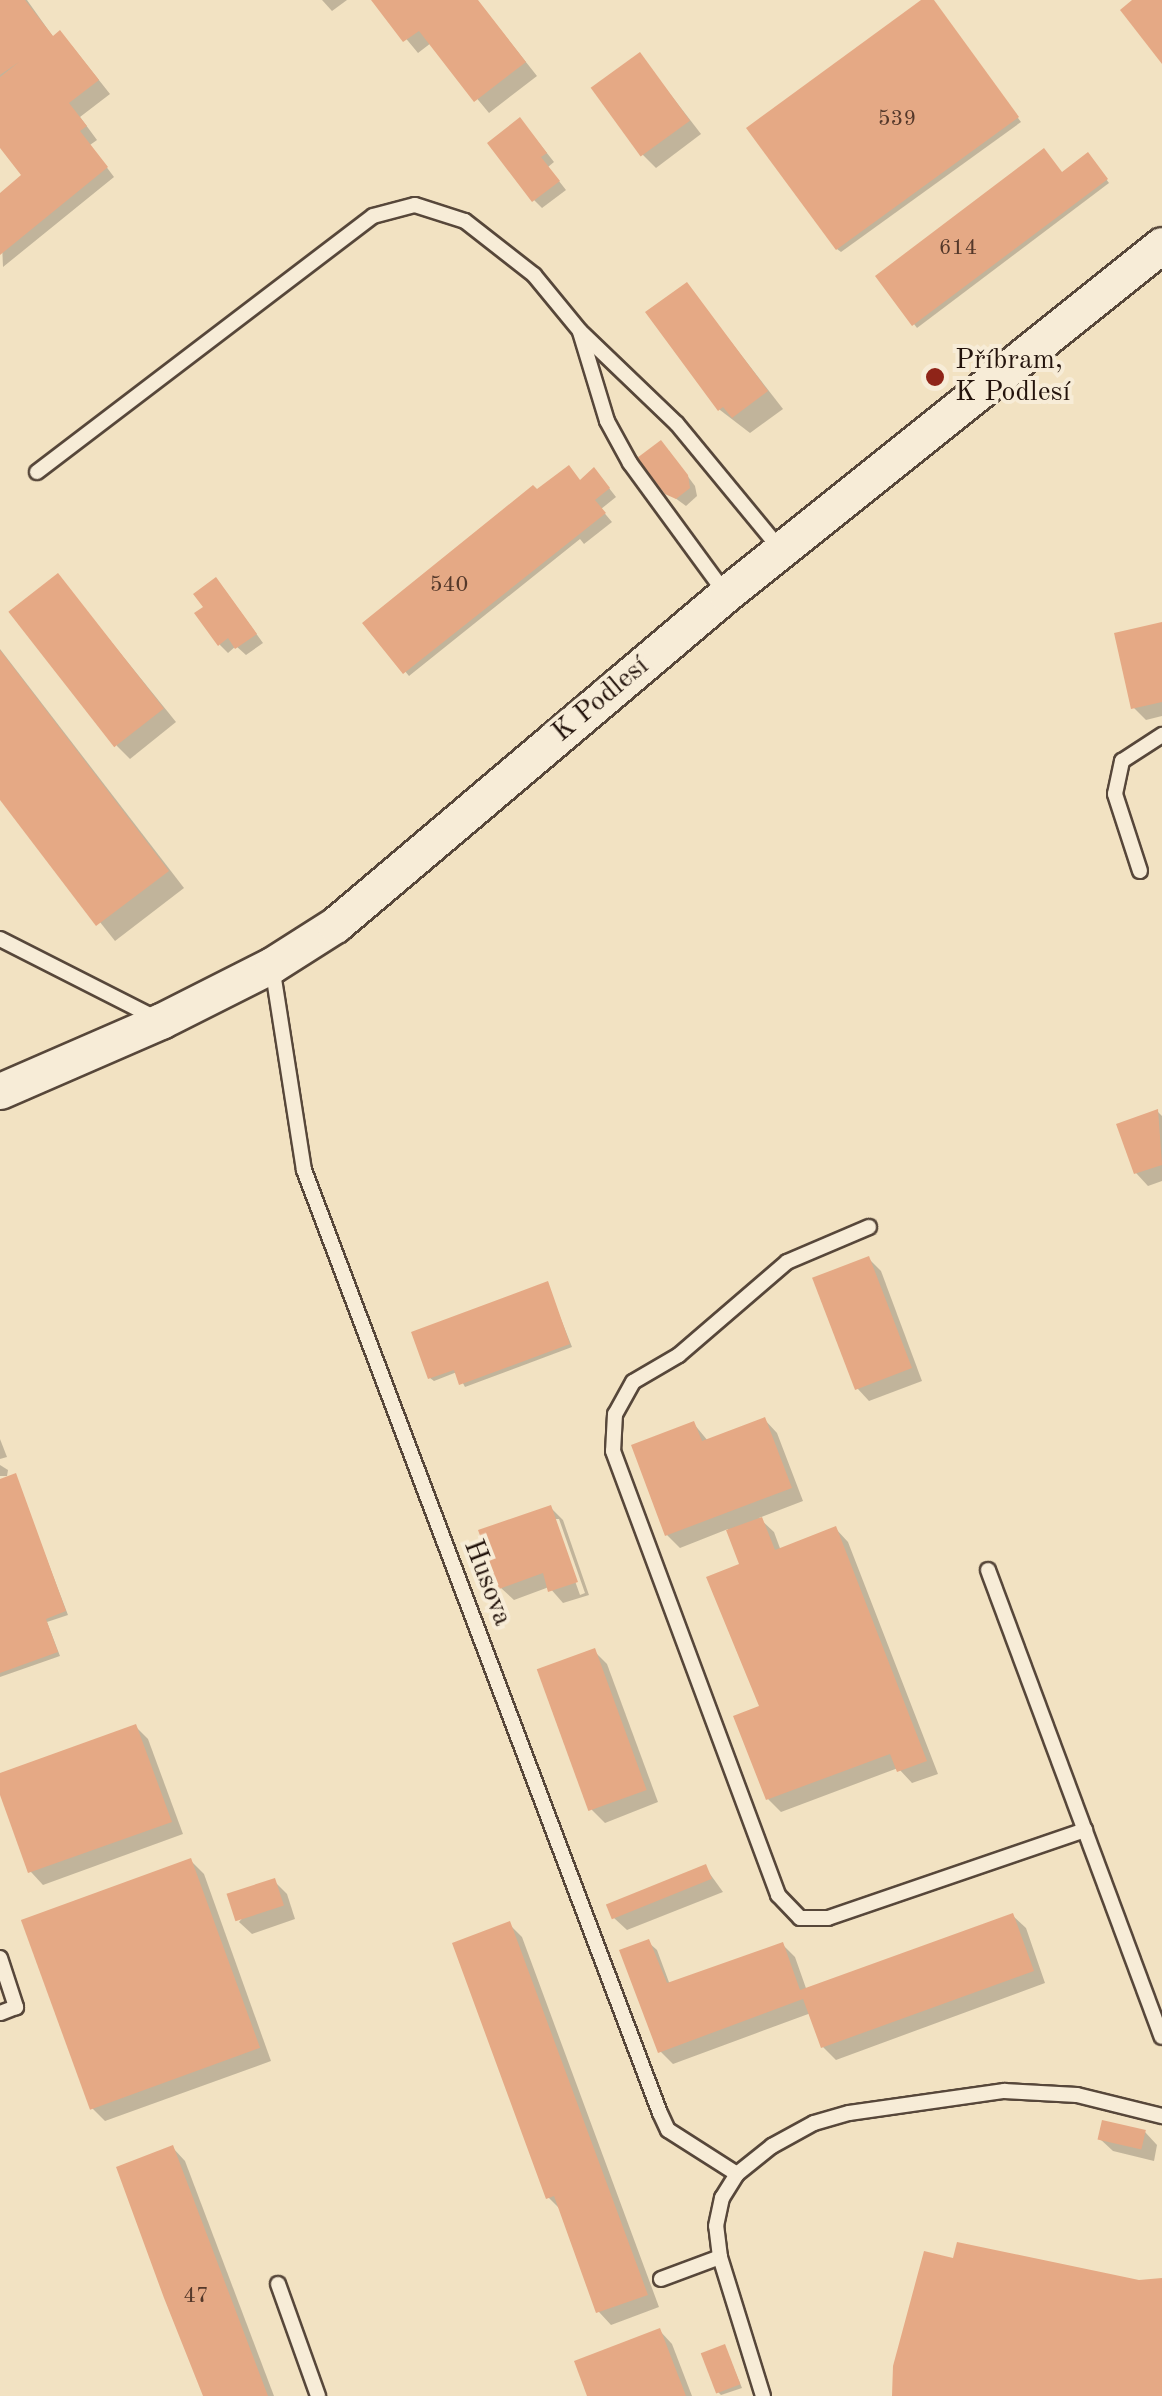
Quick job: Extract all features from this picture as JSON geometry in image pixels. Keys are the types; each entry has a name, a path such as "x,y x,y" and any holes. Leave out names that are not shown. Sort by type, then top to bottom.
{"street":[{"name":"K Podlesí","path":"0,1091 162,1020 272,965 335,925 726,594 1162,245"}],"lane":[{"path":"37,472 373,216 415,206 465,221 534,274 580,331 677,424 781,550"},
{"path":"580,331 607,421 630,463 726,594"},
{"path":"1140,871 1115,794 1122,761 1162,735"},
{"path":"0,939 162,1020"},
{"name":"Husova","path":"272,965 304,1170 660,2113 668,2130 737,2174"},
{"path":"869,1227 787,1262 679,1355 633,1382 615,1414 613,1450 778,1894 800,1918 828,1918 1085,1830"},
{"path":"988,1570 1162,2036"},
{"path":"0,1958 16,2007 0,2013"},
{"path":"763,2396 720,2256 716,2226 722,2198 737,2174 772,2146 814,2123 849,2113 1004,2091 1077,2095 1162,2116"},
{"path":"661,2278 720,2256"},
{"path":"278,2284 318,2396"}],"building":[{"path":"0,0 25,0 53,36 60,30 99,80 69,103 87,126 80,131 108,167 0,255 0,193 21,175 0,148 0,77 19,62 0,75"},
{"path":"371,0 478,0 526,62 474,102 419,31 403,42"},
{"path":"921,0 934,0 1019,117 836,250 746,128"},
{"path":"1132,0 1162,0 1162,64 1120,10"},
{"path":"640,52 690,121 641,157 591,88"},
{"path":"520,117 547,153 541,157 560,181 532,202 487,143"},
{"path":"1044,148 1062,172 1088,152 1108,179 912,326 875,276"},
{"path":"687,282 768,391 732,418 723,407 718,411 645,312"},
{"path":"661,440 688,475 690,488 676,499 665,494 637,458"},
{"path":"569,465 580,480 594,467 610,488 595,500 606,513 403,674 362,623 533,485 537,489"},
{"path":"58,573 164,709 114,747 8,612"},
{"path":"216,577 257,634 235,649 228,638 218,646 194,613 203,607 193,594"},
{"path":"1162,622 1162,702 1131,709 1114,633"},
{"path":"0,650 169,871 96,926 0,800"},
{"path":"1158,1109 1162,1165 1134,1174 1116,1124"},
{"path":"869,1256 912,1368 855,1390 812,1278"},
{"path":"548,1281 570,1344 459,1385 454,1370 428,1379 411,1332"},
{"path":"765,1417 792,1488 665,1536 631,1445 694,1421 702,1441"},
{"path":"16,1473 66,1611 46,1619 58,1652 0,1673 0,1479"},
{"path":"551,1505 578,1582 548,1592 543,1573 499,1589 478,1530"},
{"path":"762,1517 775,1550 836,1526 927,1761 897,1772 890,1754 766,1800 733,1716 759,1706 706,1577 739,1564 726,1530"},
{"path":"595,1648 647,1790 588,1811 537,1669"},
{"path":"136,1724 172,1822 28,1873 0,1795 0,1773"},
{"path":"191,1858 260,2048 90,2110 21,1920"},
{"path":"706,1864 712,1879 612,1919 606,1904"},
{"path":"275,1878 284,1906 235,1921 226,1894"},
{"path":"1013,1913 1034,1971 821,2048 803,1999 658,2053 619,1950 649,1939 667,1983 783,1942 800,1990"},
{"path":"510,1921 648,2295 596,2313 554,2196 546,2199 452,1943"},
{"path":"1102,2120 1146,2130 1141,2150 1098,2139"},
{"path":"173,2145 268,2396 203,2396 164,2298 116,2167"},
{"path":"957,2242 1139,2280 1162,2278 1162,2396 892,2396 893,2366 924,2251 953,2258"},
{"path":"660,2328 686,2396 587,2396 574,2361"},
{"path":"725,2344 740,2384 716,2393 701,2353"}],"place":[{"name":"Příbram, K Podlesí","path":"935,377"}]}
